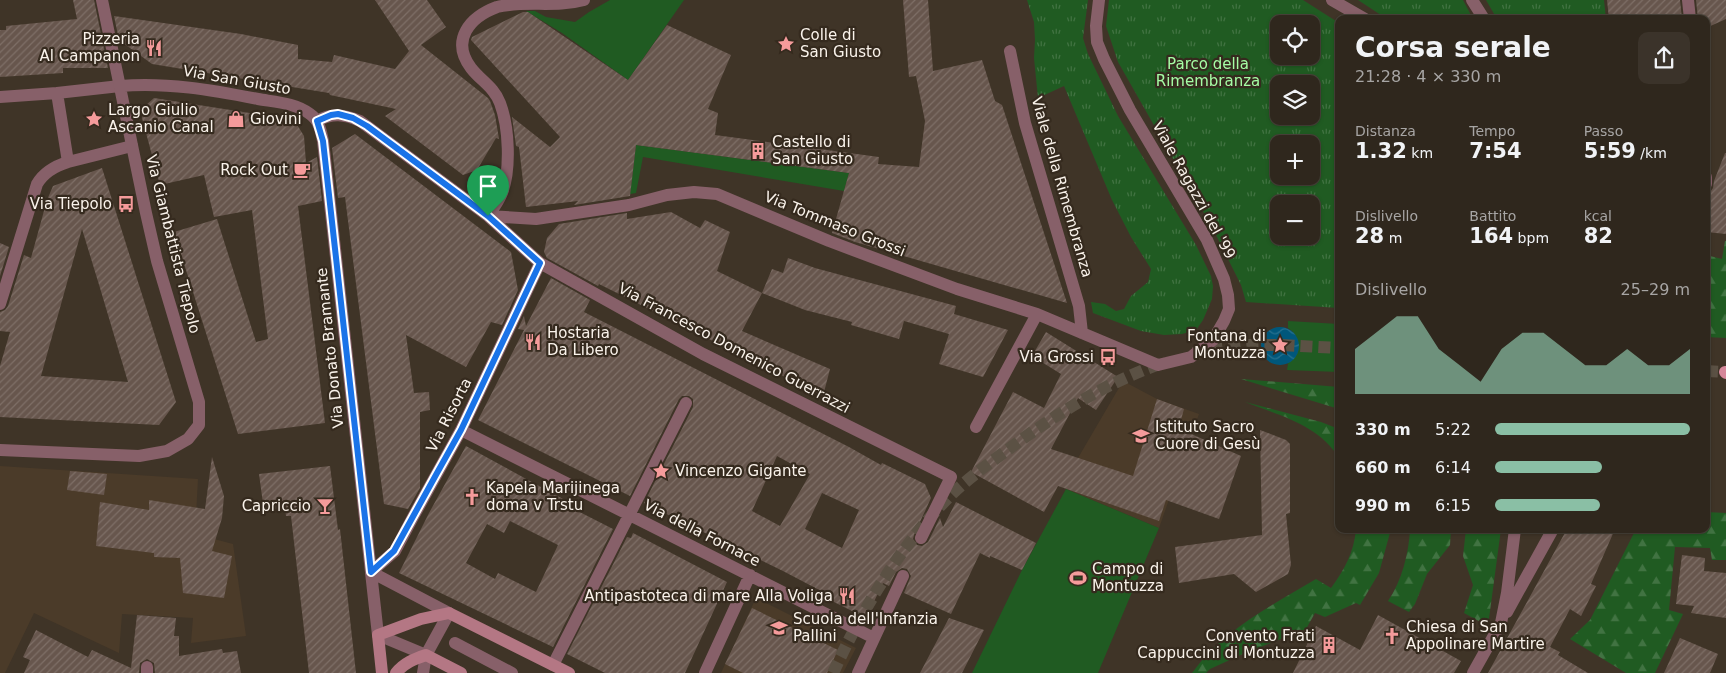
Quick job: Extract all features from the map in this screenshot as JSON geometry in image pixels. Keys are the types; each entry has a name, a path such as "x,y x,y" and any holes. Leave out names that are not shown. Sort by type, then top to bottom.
{"main road":[{"path":"382,673 378,635 421,619 449,613 569,673"},
{"path":"396,673 401,667 412,660 426,655 461,673"}],"street":[{"name":"Via Giambattista Tiepolo","path":"0,450 139,456 167,451 188,439 199,425 200,408 157,262 102,0"},
{"path":"317,121 338,114 360,121 488,216 502,194 507,174 508,146 500,103 488,84 466,60 462,44 464,34 474,22 498,6 527,1 565,3 584,0"},
{"name":"Viale Ragazzi del '99","path":"1099,0 1097,34 1104,59 1130,110 1207,240 1224,279 1228,295 1228,310 1221,328 1213,340 1191,357 1158,365"},
{"path":"1332,0 1358,15"},
{"path":"1472,0 1481,15"},
{"path":"1688,0 1690,15"},
{"name":"Viale della Rimembranza","path":"1010,51 1025,123 1079,306 1082,333"},
{"path":"0,97 120,86"},
{"name":"Via San Giusto","path":"120,86 176,86 231,94 296,106 309,113 317,121"},
{"path":"58,93 68,162"},
{"name":"Via Donato Bramante","path":"317,121 322,134 324,149 378,635"},
{"path":"0,304 37,184 44,174 68,162 132,146"},
{"name":"Via Tommaso Grossi","path":"488,216 536,219 629,206 667,194 694,192 717,194 838,245 957,289 1037,314 1158,365"},
{"name":"Via Francesco Domenico Guerrazzi","path":"488,216 540,263 703,354 951,477 921,538"},
{"name":"Via Risorta","path":"371,572 394,551 461,430 540,263"},
{"path":"976,427 1037,314"},
{"path":"553,665 686,403"},
{"name":"Via della Fornace","path":"461,430 874,638"},
{"path":"1501,623 1514,533"},
{"path":"1474,673 1551,533"},
{"path":"371,572 449,613 426,655 422,673"},
{"path":"705,673 750,576"},
{"path":"858,673 904,576"},
{"path":"378,635 426,655"},
{"path":"454,643 512,673"}],"shaded area":[{"name":"Istituto Sacro Cuore di Gesù","path":"1123,381 1157,399 1199,414 1159,528 1066,489 1078,458"},
{"path":"0,466 198,479 195,534 233,544 246,636 191,643 193,618 122,614 119,653 34,613 5,673 0,673"},
{"name":"Scuola dell'Infanzia Pallini","path":"756,598 856,648 843,673 721,673"}],"green space":[{"path":"610,0 684,0 628,80 562,33 526,11 535,11 546,17 575,22"},
{"path":"1027,0 1088,0 1083,38 1088,54 1118,116 1196,245 1211,276 1213,286 1212,299 1203,320 1196,330 1182,334 1164,335 1141,331 1093,313 1091,302 1105,304 1116,311 1124,309 1131,296 1148,282 1151,269 1131,237 1112,200 1064,86 1038,98 1034,58 1034,22"},
{"name":"Parco della Rimembranza","path":"1109,0 1303,0 1335,20 1335,308 1246,302 1241,285 1213,229 1118,62 1106,26"},
{"path":"1358,0 1463,0 1471,15 1381,15"},
{"path":"1486,0 1604,0 1606,15 1495,15"},
{"path":"636,145 849,173 844,191 643,157 636,193 630,194"},
{"path":"1726,241 1726,338 1710,337 1710,256 1722,259"},
{"path":"1288,321 1335,324 1335,372 1287,370 1293,332 1288,328"},
{"path":"1241,379 1335,387 1335,408"},
{"path":"1245,402 1335,427 1335,452 1321,437 1297,422"},
{"name":"Campo di Montuzza","path":"1066,489 1159,528 1098,673 972,673 1022,570"},
{"path":"1710,512 1726,513 1726,560 1712,560 1710,548 1675,547 1669,610 1683,614 1655,673 1626,673 1570,639 1590,620 1634,533 1710,533"},
{"path":"1355,533 1390,533 1379,573 1360,605 1356,603 1325,617 1315,613 1306,629 1245,653 1210,669 1206,673 1192,673 1218,644 1265,609 1316,579 1331,588 1341,574 1353,545"},
{"path":"1410,533 1451,533 1450,545 1427,574 1415,604 1409,612 1388,601 1397,585 1408,547"},
{"path":"1466,533 1500,533 1488,626 1464,613 1473,585 1463,556"}],"water":[{"name":"Fontana di Montuzza","path":"1280,327 1287,328 1293,333 1298,339 1298,353 1293,359 1287,364 1280,365 1273,364 1267,359 1262,353 1261,346 1262,339 1267,333 1273,328"}],"building":[{"path":"73,0 94,0 108,68 63,68 63,73 0,77 0,30 6,30 6,26 77,19"},
{"path":"375,0 427,0 446,27 421,45 488,98 495,115 499,139 496,138 477,170 463,175 385,116 396,109 330,95 329,93 152,64 119,40 114,16 241,34 298,45 298,59 332,62 334,55 395,69 409,51"},
{"name":"Castello di San Giusto","path":"903,0 928,0 933,71 982,60 995,101 1002,105 1067,303 855,242 832,233 849,173 636,145 630,196 574,205 578,201 526,207 519,147 516,146 512,117 550,147 560,137 471,40 472,37 523,12 528,12 628,80 667,25 731,55 708,109 718,113 715,135 879,157 878,164 919,167 925,121 916,76 909,77"},
{"path":"1607,0 1680,0 1682,15 1609,15"},
{"path":"1696,0 1726,0 1726,19 1710,26 1710,15 1698,15"},
{"path":"154,98 288,119 296,123 304,136 306,163 317,157 322,201 298,206 325,423 238,434 174,232 217,219 256,342 268,339 252,210 214,217 204,175 160,185 142,118 145,106"},
{"path":"355,134 511,252 518,290 502,325 491,322 466,367 406,335 414,393 429,392 430,410 420,412 420,488 408,509 384,504 345,197 338,198 332,148"},
{"path":"1726,153 1726,234 1710,232 1710,192"},
{"path":"102,168 176,402 159,425 0,417 0,366 10,332 0,331 0,312 8,306 24,255 31,258 47,200 53,186","holes":["82,229 128,382 41,376"]},
{"path":"671,212 700,228 705,220 730,232 717,271 762,293 742,331 830,369 823,396 599,284 598,286 547,258 544,252 547,238 559,224 627,213 627,219"},
{"path":"0,243 9,247 0,276"},
{"path":"788,258 815,268 956,306 954,314 1008,330 983,377 939,364 949,334 904,321 899,339 851,325 852,322 805,310 762,293 772,269 783,273"},
{"path":"551,278 590,300 584,312 881,465 882,463 925,484 931,498 914,535 913,539 917,545 922,546 928,542 940,518 943,527 956,502 1036,543 1022,570 980,553 951,614 904,593 911,576 907,569 902,568 896,572 889,586 883,583 866,618 822,596 823,592 783,571 644,503 693,407 693,399 689,396 682,396 679,399 630,496 478,420 524,330 518,329 524,316 526,326","holes":["777,456 810,474 780,526 752,511","822,493 859,510 842,548 805,529"]},
{"path":"1046,332 1118,377 1096,410 1078,398 1051,449 1133,476 1157,399 1184,409 1179,427 1241,456 1219,519 1166,500 1159,521 1058,486 1044,512 971,472 1013,392 1044,408 1061,374 1032,356"},
{"path":"1260,430 1286,440 1290,444 1290,513 1286,514 1291,565 1288,574 1256,592 1234,574 1179,583 1175,547 1262,535"},
{"path":"466,446 563,499 562,503 613,529 553,647 399,573","holes":["510,521 558,545 536,592 498,573 495,579 466,563 487,524 504,533"]},
{"path":"212,457 224,496 222,518 212,551 232,556 224,598 183,593 180,558 154,557 154,553 96,546 100,502 149,510 149,500 205,509"},
{"path":"330,466 338,530 340,529 356,673 309,673 291,516 286,516 285,508 264,511 259,474"},
{"path":"70,471 107,474 104,495 67,490"},
{"path":"633,533 727,582 685,673 605,673 567,654 627,537 631,538"},
{"path":"1565,533 1613,533 1591,584 1596,586 1581,616 1570,609 1550,647 1560,652 1558,655 1588,673 1488,673"},
{"path":"1682,555 1705,558 1704,571 1726,573 1726,618 1691,613 1694,606 1676,604"},
{"name":"Scuola dell'Infanzia Pallini","path":"752,608 838,650 827,673 743,673 725,664"},
{"path":"137,615 176,618 174,636 179,636 179,656 222,649 223,653 237,651 241,673 155,673 154,663 147,659 140,663 139,673 24,673 30,660 23,657 36,630 88,657 92,650 131,668"},
{"name":"Chiesa di San Appolinare Martire","path":"1378,615 1461,661 1454,673 1293,673 1316,626 1360,650"},
{"path":"949,618 984,630 962,673 920,673"},
{"path":"1680,638 1718,654 1710,673 1664,673"}],"tunnel":[{"path":"1193,353 1249,345 1335,348"},
{"path":"833,673 870,601 900,555 953,493 992,461 1062,412 1122,380 1165,362"},
{"path":"1710,371 1725,372"}],"place":[{"name":"Colle di San Giusto","path":"786,44"},
{"name":"Pizzeria Al Campanon","path":"154,48"},
{"name":"Largo Giulio Ascanio Canal","path":"94,119"},
{"name":"Giovini","path":"236,119"},
{"name":"Castello di San Giusto","path":"758,151"},
{"name":"Rock Out","path":"302,170"},
{"name":"Via Tiepolo","path":"126,204"},
{"name":"Hostaria Da Libero","path":"533,342"},
{"name":"Fontana di Montuzza","path":"1280,345"},
{"name":"Via Grossi","path":"1108,357"},
{"name":"Istituto Sacro Cuore di Gesù","path":"1141,436"},
{"name":"Vincenzo Gigante","path":"661,471"},
{"name":"Kapela Marijinega doma v Trstu","path":"472,497"},
{"name":"Capriccio","path":"325,506"},
{"name":"Campo di Montuzza","path":"1078,578"},
{"name":"Antipastoteca di mare Alla Voliga","path":"847,596"},
{"name":"Scuola dell'Infanzia Pallini","path":"779,628"},
{"name":"Chiesa di San Appolinare Martire","path":"1392,636"},
{"name":"Convento Frati Cappuccini di Montuzza","path":"1329,645"}],"route":[{"path":"338,114 360,121 488,216 540,263 461,430 394,551 371,572 323,141 317,121 324,117 338,114"}]}
